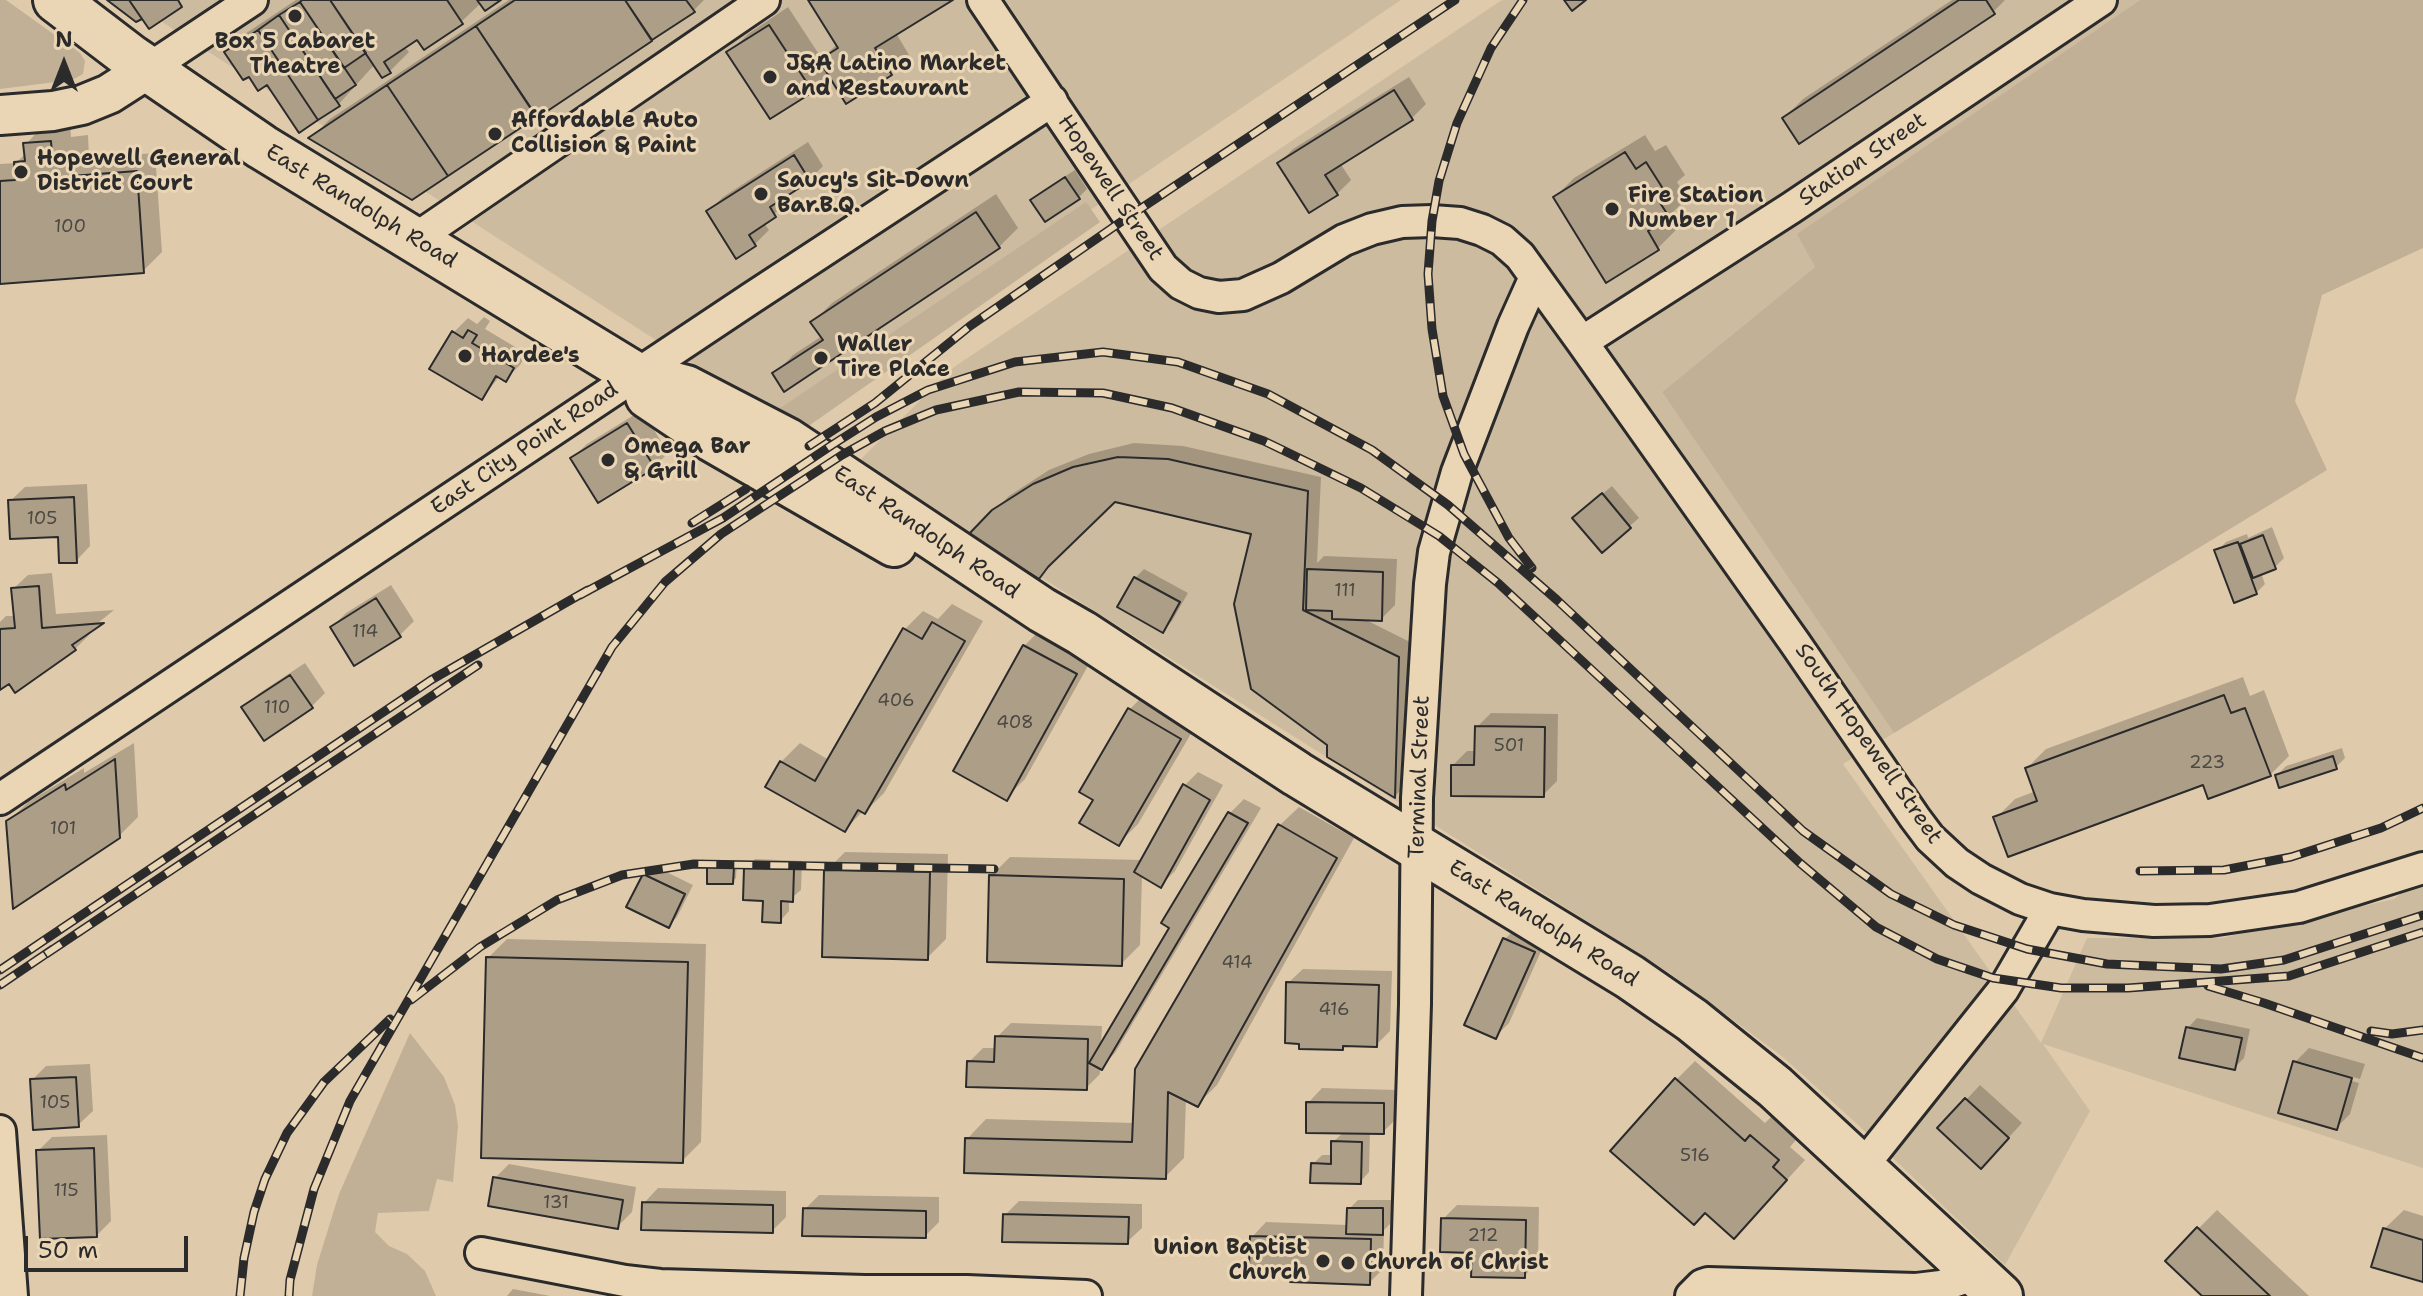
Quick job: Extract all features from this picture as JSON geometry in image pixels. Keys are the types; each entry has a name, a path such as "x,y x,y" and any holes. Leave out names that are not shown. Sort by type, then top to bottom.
{"highway":[{"name":"East Randolph Road","path":"56,0 148,69 262,147 636,375 686,388 788,441 1297,774 1630,977 1692,1020 1775,1087 1989,1285"}],"main road":[{"path":"0,115 53,111 82,105 109,94 148,69"}],"street":[{"path":"148,69 252,0"},
{"path":"415,239 764,0"},
{"name":"Hopewell Street","path":"983,0 1163,268 1181,284 1199,293 1219,297 1243,295 1281,278 1344,240 1372,229 1417,221 1460,223 1482,230 1502,240 1520,256 1535,277"},
{"name":"Station Street","path":"1582,342 1791,208 2101,0"},
{"name":"East City Point Road","path":"0,799 1052,101"},
{"name":"South Hopewell Street","path":"1535,277 1930,838 1957,863 1981,879 2020,899 2083,915 2154,921 2210,920 2299,907 2423,868"},
{"name":"Terminal Street","path":"1406,1296 1417,847 1425,655 1434,552 1457,472 1535,277"},
{"path":"1862,1167 2003,990 2050,909"},
{"path":"0,1131 12,1296"},
{"path":"481,1253 660,1285 1086,1296"},
{"path":"1691,1296 1708,1283 1916,1289 1989,1285"}],"shaded area":[{"path":"0,0 6,0 80,53 85,61 83,74 72,80 0,89"},
{"path":"128,0 1401,0 780,420"},
{"path":"1502,0 2140,0 1798,234 1815,267 1662,392 1894,733 1843,764 2041,1043 2087,938 2222,938 2394,899 2423,877 2423,1168 2043,1044 2090,1111 2005,1265 1783,1057 1671,974 858,462 954,367"},
{"path":"2140,0 2423,0 2423,248 2322,295 2295,401 2327,470 1894,733 1662,392 1815,267 1797,234"},
{"path":"1086,202 1100,222 800,432 770,415"},
{"path":"410,1033 444,1077 455,1105 458,1126 453,1182 437,1179 429,1211 378,1213 375,1232 389,1246 407,1254 425,1271 436,1296 312,1296 317,1265 339,1194"}],"building":[{"path":"107,0 129,0 142,19 136,22"},
{"path":"129,0 178,0 182,7 149,29"},
{"path":"330,0 366,53 344,68 300,2"},
{"path":"330,0 447,0 463,24 424,50 417,40 384,62 391,73 382,78"},
{"path":"477,0 501,0 485,11"},
{"path":"515,0 625,0 652,41 537,118 476,26"},
{"path":"625,0 686,0 695,12 652,40"},
{"path":"808,0 953,0 875,48 892,75 846,104 819,60 838,48"},
{"path":"1564,0 1586,0 1572,11"},
{"path":"1959,0 1986,0 1995,14 1799,144 1782,118"},
{"path":"300,2 356,85 335,99 279,15"},
{"path":"279,15 340,106 318,120 258,30"},
{"path":"769,25 813,92 770,119 726,52"},
{"path":"476,26 537,117 448,176 387,85"},
{"path":"258,30 318,120 299,133 267,85 258,91 249,77 243,80 224,52"},
{"path":"387,85 448,176 412,200 308,138"},
{"path":"1394,90 1413,120 1325,175 1338,195 1309,213 1277,163"},
{"path":"51,141 52,155 69,153 71,176 137,171 144,273 0,284 0,181 15,180 14,162 25,161 23,143"},
{"name":"Fire Station Number 1","path":"1625,152 1636,169 1646,162 1667,195 1658,200 1670,218 1648,231 1659,250 1606,283 1553,197"},
{"name":"Saucy's Sit-Down Bar.B.Q.","path":"794,155 810,181 770,207 776,217 749,235 756,246 736,259 706,211"},
{"path":"1065,177 1080,199 1045,222 1030,200"},
{"path":"976,212 1000,248 784,392 772,373 823,340 810,322"},
{"name":"Hardee's","path":"468,330 477,335 472,343 514,368 506,382 496,376 482,400 429,369 452,331 463,338"},
{"path":"627,423 655,468 598,503 570,458"},
{"path":"1118,457 1168,459 1308,491 1303,610 1399,657 1395,798 1327,757 1327,745 1251,689 1234,604 1251,534 1115,502 1039,579 968,535 992,510 1033,484 1073,467"},
{"path":"1602,493 1631,528 1602,553 1572,518"},
{"path":"74,497 77,563 59,563 58,537 10,539 8,500"},
{"path":"2263,535 2276,569 2253,578 2240,544"},
{"path":"2238,542 2257,594 2234,603 2214,550"},
{"path":"1307,569 1383,572 1382,621 1332,619 1332,611 1306,610"},
{"path":"1134,577 1180,602 1163,633 1117,607"},
{"path":"39,586 42,628 104,623 72,645 76,650 15,693 9,684 0,690 0,629 15,628 11,588"},
{"path":"376,598 401,637 354,666 330,627"},
{"path":"932,622 965,641 865,814 858,810 845,832 765,787 780,761 815,781 903,628 922,639"},
{"path":"1023,645 1077,674 1007,801 953,771"},
{"path":"290,675 313,708 264,741 241,707"},
{"path":"2224,695 2231,713 2245,708 2271,776 2208,799 2203,785 2008,857 1993,817 2037,801 2025,768"},
{"path":"1128,708 1181,739 1119,846 1079,823 1093,800 1079,792"},
{"path":"1475,726 1545,727 1544,797 1451,796 1451,765 1474,765"},
{"path":"2333,756 2337,769 2279,788 2275,775"},
{"path":"115,759 120,838 13,909 6,821 65,784 66,790"},
{"path":"1183,784 1210,800 1161,888 1134,872"},
{"path":"1228,812 1248,823 1102,1070 1089,1063 1169,928 1161,923"},
{"path":"1278,824 1337,858 1198,1107 1168,1092 1166,1179 964,1173 965,1138 1132,1142 1135,1069"},
{"path":"707,867 734,867 733,884 707,884"},
{"path":"744,868 794,869 793,902 781,901 781,923 762,922 763,901 743,900"},
{"path":"824,870 930,872 928,960 822,957"},
{"path":"643,874 685,894 669,928 626,907"},
{"path":"989,875 1124,879 1122,966 987,962"},
{"path":"1503,938 1535,952 1496,1039 1464,1025"},
{"path":"486,957 688,962 683,1163 481,1158"},
{"path":"1286,982 1379,985 1377,1047 1299,1049 1299,1044 1285,1043"},
{"path":"2186,1027 2242,1038 2235,1070 2179,1058"},
{"path":"995,1036 1088,1039 1087,1090 966,1087 967,1061 994,1062"},
{"path":"2293,1061 2352,1078 2337,1130 2278,1113"},
{"path":"76,1077 79,1127 33,1130 30,1079"},
{"path":"1675,1078 1745,1141 1750,1135 1779,1160 1773,1167 1787,1180 1734,1239 1705,1213 1694,1225 1610,1151"},
{"path":"1965,1098 2009,1138 1981,1169 1937,1128"},
{"path":"1306,1102 1384,1103 1384,1134 1306,1133"},
{"path":"1331,1141 1362,1142 1361,1184 1310,1183 1311,1163 1331,1164"},
{"path":"94,1148 97,1237 40,1239 36,1150"},
{"path":"493,1177 623,1200 618,1229 488,1206"},
{"path":"642,1202 773,1205 773,1233 641,1230"},
{"path":"803,1208 926,1211 926,1238 802,1236"},
{"path":"1347,1208 1383,1208 1383,1235 1346,1234"},
{"path":"1003,1214 1129,1217 1128,1244 1002,1242"},
{"path":"1441,1218 1526,1220 1525,1278 1471,1277 1472,1253 1440,1252"},
{"path":"2197,1227 2270,1296 2202,1296 2165,1261"},
{"path":"2383,1228 2423,1240 2423,1282 2371,1267"},
{"path":"1250,1236 1371,1239 1370,1285 1290,1282 1290,1268 1249,1267"}],"railway":[{"path":"809,446 875,403 970,326 1455,0"},
{"path":"1523,0 1491,48 1457,123 1439,181 1428,274 1432,329 1443,396 1464,454 1509,538 1532,568"},
{"path":"580,595 723,518 876,417 928,390 1015,362 1103,352 1178,362 1268,394 1372,450 1448,505 1557,600 1803,831 1891,894 1954,925 2027,949 2107,964 2221,969 2284,960 2423,915"},
{"path":"289,1296 290,1280 314,1189 350,1101 612,647 665,582 721,534 842,455 885,431 936,410 1019,392 1103,393 1172,408 1264,441 1361,488 1439,536 1498,583 1800,863 1876,927 1937,959 1993,978 2061,988 2128,988 2289,976 2423,932"},
{"path":"692,523 746,489"},
{"path":"0,970 431,680 588,590"},
{"path":"46,954 478,665"},
{"path":"2140,871 2224,870 2291,857 2381,828 2423,808"},
{"path":"411,1000 480,947 557,900 622,875 694,864 994,869"},
{"path":"0,985 53,949"},
{"path":"2208,986 2423,1058"},
{"path":"240,1296 254,1212 265,1179 287,1133 324,1082 390,1019"},
{"path":"2371,1031 2392,1034 2423,1030"}],"place":[{"name":"Box 5 Cabaret Theatre","path":"295,16"},
{"name":"J&A Latino Market and Restaurant","path":"770,77"},
{"name":"Affordable Auto Collision & Paint","path":"495,134"},
{"name":"Hopewell General District Court","path":"21,172"},
{"name":"Saucy's Sit-Down Bar.B.Q.","path":"761,194"},
{"name":"Fire Station Number 1","path":"1612,209"},
{"name":"Hardee's","path":"465,356"},
{"name":"Waller Tire Place","path":"821,358"},
{"name":"Omega Bar & Grill","path":"608,460"},
{"name":"Union Baptist Church","path":"1323,1261"},
{"name":"Church of Christ","path":"1348,1263"}]}
